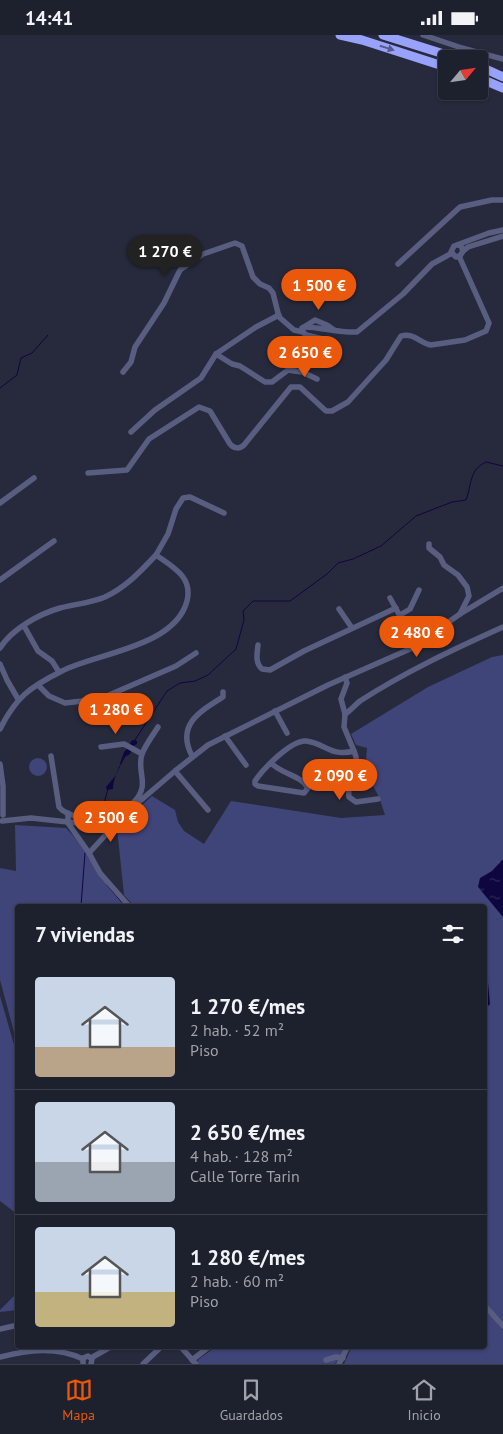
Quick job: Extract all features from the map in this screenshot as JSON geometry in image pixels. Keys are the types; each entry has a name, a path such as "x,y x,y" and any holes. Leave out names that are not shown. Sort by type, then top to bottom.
{"highway":[{"path":"340,35 362,40 438,64"},
{"path":"383,35 438,52"},
{"path":"488,70 503,77"},
{"path":"488,82 503,89"}],"street":[{"path":"423,35 503,59"},
{"path":"398,264 460,207 492,199 503,200"},
{"path":"452,253 452,248 458,245 489,233 503,230"},
{"path":"452,253 455,256 461,254 468,247 503,236"},
{"path":"123,372 131,362 135,347 164,303 180,270 203,254 221,247 235,243 242,246 253,277 273,293 279,315 294,330 315,327 354,332 362,329 403,294 432,264 452,253"},
{"path":"88,473 127,470 149,439 199,407 210,411 230,444 234,447 240,447 244,445 291,387 297,386 302,389 326,411 330,411 348,402 386,360 401,336 410,335 431,345 465,340 486,331 489,323 461,254 463,249 458,245"},
{"path":"131,432 155,410 201,378 216,354 256,327 279,315"},
{"path":"303,329 306,335 323,339"},
{"path":"216,354 265,382 272,382 284,372 296,370 317,379"},
{"path":"0,503 34,478"},
{"path":"0,648 24,626 52,611 104,597 129,583 156,555 168,535 176,509 183,498 190,497 224,513"},
{"path":"0,580 32,555 54,541"},
{"path":"429,544 429,548 440,557 444,565 458,575 467,587 469,596 460,614"},
{"path":"0,729 18,699 38,685 70,667 114,654 144,642 164,631 180,616 184,611 188,597 186,583 179,571 156,555"},
{"path":"68,817 105,827 112,825 192,756 225,736 345,677 416,645 460,614 503,588"},
{"path":"400,615 410,609 419,590"},
{"path":"390,598 416,645"},
{"path":"258,645 258,665 262,669 267,670 396,608"},
{"path":"339,609 352,628"},
{"path":"24,626 38,651 52,661 60,672"},
{"path":"345,714 359,702 407,675 464,644 503,627"},
{"path":"38,685 56,700 65,703 100,699 176,666 196,653"},
{"path":"0,664 18,699"},
{"path":"345,677 347,683 341,699 345,714 344,730 357,759 357,768 348,791 349,797 356,802 378,799"},
{"path":"192,756 186,741 190,724 198,714 223,697 223,692"},
{"path":"276,711 287,733"},
{"path":"0,764 3,786 2,817 13,819 79,817 107,821 117,817 141,793 143,786 142,754 158,727"},
{"path":"225,736 246,765"},
{"path":"271,763 283,772 303,781 308,788 307,792 303,793 256,785 255,781 271,763 290,747 304,741 339,753 354,751"},
{"path":"101,747 124,744 142,754"},
{"path":"51,755 59,807 68,817 100,873 127,904"},
{"path":"174,771 208,810"},
{"path":"89,853 111,829 112,825"},
{"path":"487,1308 503,1327"},
{"path":"0,1329 15,1326"},
{"path":"0,1357 31,1351 52,1350 75,1356 83,1362 86,1356 91,1361 108,1349"},
{"path":"143,1364 159,1349"},
{"path":"182,1349 194,1363 207,1349"},
{"path":"326,1360 336,1357 341,1361 347,1349"}],"shaded area":[{"path":"503,655 503,1324 487,1305 487,904 132,904 124,895 117,828 152,796 175,810 178,822 184,831 204,844 231,801 341,818 385,815 379,797 365,771 367,748 356,745 351,734 428,687 492,657"},
{"path":"38,758 44,761 47,767 44,773 38,776 32,773 29,767 32,761"},
{"path":"15,825 66,828 124,904 15,904 15,1036 0,980 0,868 16,871"},
{"path":"0,996 15,1048 15,1212 0,1201"},
{"path":"15,1295 15,1310 0,1312"},
{"path":"487,1311 503,1330 503,1364 344,1364 351,1349 487,1349"},
{"path":"213,1349 344,1349 340,1356 324,1358 338,1360 335,1364 199,1364 197,1362"}],"water":[{"path":"133,739 137,741 130,754 125,757 116,775 124,752"},
{"path":"116,775 113,789 107,790 106,787"},
{"path":"503,859 503,917 478,887 480,878 492,871"},
{"path":"487,980 488,982 490,1004 487,1007"}],"waterway":[{"path":"0,388 17,375 21,358 32,353 48,335"},
{"path":"135,740 167,691 180,683 195,681 208,675 236,649 244,620 243,611 253,601 290,601 327,574 338,563 353,559 381,546 416,516 452,502 466,500 474,473 481,465 486,462 503,466"},
{"path":"106,815 103,807 108,789"},
{"path":"81,904 85,853"},
{"path":"107,885 123,904"}]}
